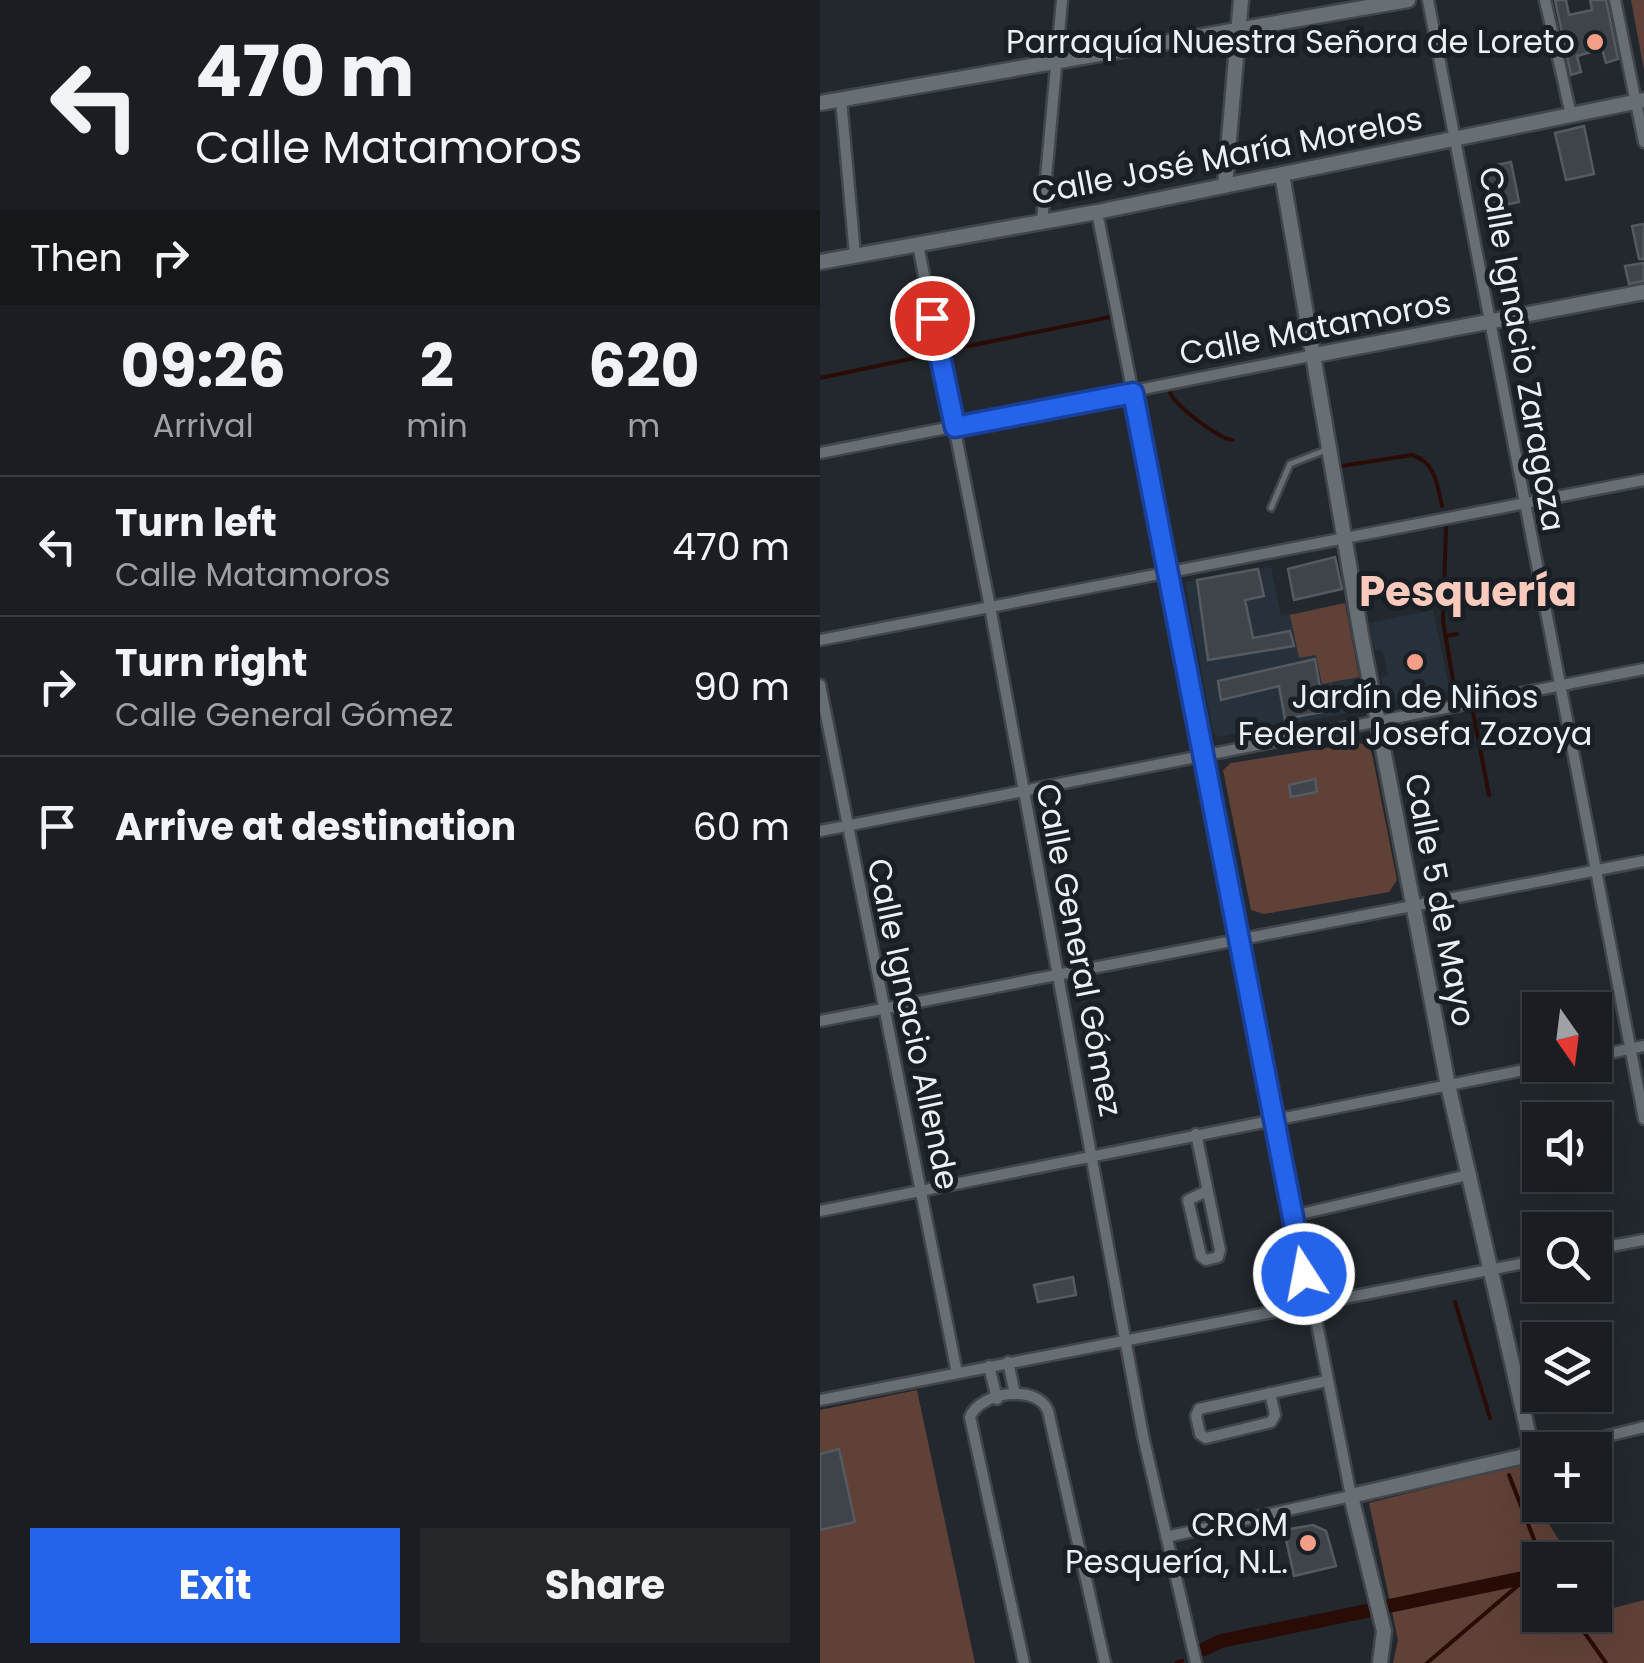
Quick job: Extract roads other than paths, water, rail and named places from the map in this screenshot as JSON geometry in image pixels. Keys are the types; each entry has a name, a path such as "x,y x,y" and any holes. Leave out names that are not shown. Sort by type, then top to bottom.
{"street":[{"path":"1042,222 1062,0"},
{"path":"1225,186 1241,0"},
{"path":"820,103 1408,0"},
{"name":"Calle Ignacio Zaragoza","path":"1428,0 1458,138 1596,870 1638,1048 1644,1119"},
{"path":"1544,0 1571,115"},
{"path":"1615,0 1641,100 1644,142"},
{"path":"841,100 855,255"},
{"name":"Calle José María Morelos","path":"820,262 1097,212 1641,100"},
{"name":"Calle 5 de Mayo","path":"1282,174 1344,540 1448,1085 1532,1432"},
{"path":"1097,212 1310,1305 1384,1631 1380,1663"},
{"name":"Calle General Gómez","path":"918,245 990,607 1125,1339 1196,1663"},
{"name":"Calle Matamoros","path":"820,453 1644,292"},
{"path":"820,640 1644,480"},
{"path":"820,831 1644,669"},
{"name":"Calle Ignacio Allende","path":"820,686 957,1373"},
{"path":"820,1021 1058,977 1414,902 1644,861"},
{"path":"1612,1053 1638,1048"},
{"path":"820,1211 1522,1070"},
{"path":"1196,1134 1220,1252 1206,1260 1201,1256 1188,1200 1207,1190"},
{"path":"1302,1214 1468,1174"},
{"path":"1612,1246 1644,1240"},
{"path":"820,1400 1522,1263"},
{"path":"1008,1362 1016,1394"},
{"path":"990,1366 997,1399"},
{"path":"1270,1394 1276,1415 1272,1422 1206,1438 1200,1434 1196,1416 1199,1410 1326,1381"},
{"path":"1024,1663 970,1422 974,1406 1030,1392 1046,1404 1105,1663"},
{"path":"1612,1435 1644,1428"},
{"path":"1166,1536 1522,1456"}],"lane":[{"path":"1271,508 1290,464 1328,448"}],"waterway":[{"path":"949,350 1110,317"},
{"path":"820,378 929,355"},
{"path":"1170,392 1197,420 1232,440"},
{"path":"1341,466 1412,455 1420,458 1437,482 1442,506"},
{"path":"1446,527 1443,621 1455,692"},
{"path":"1445,636 1457,634"},
{"path":"1473,712 1489,795"},
{"path":"1455,1302 1490,1418"},
{"path":"1509,1475 1535,1542"},
{"path":"1389,1606 1522,1578"},
{"path":"1427,1663 1522,1582"},
{"path":"1204,1649 1221,1641 1367,1611"},
{"path":"1584,1632 1606,1663"},
{"path":"1176,1663 1182,1661"}],"place":[{"name":"Parraquía Nuestra Señora de Loreto","path":"1595,42"},
{"name":"Jardín de Niños Federal Josefa Zozoya","path":"1415,662"},
{"name":"CROM Pesquería, N.L.","path":"1308,1543"}],"district":[{"name":"Pesquería","path":"1468,591"}]}
